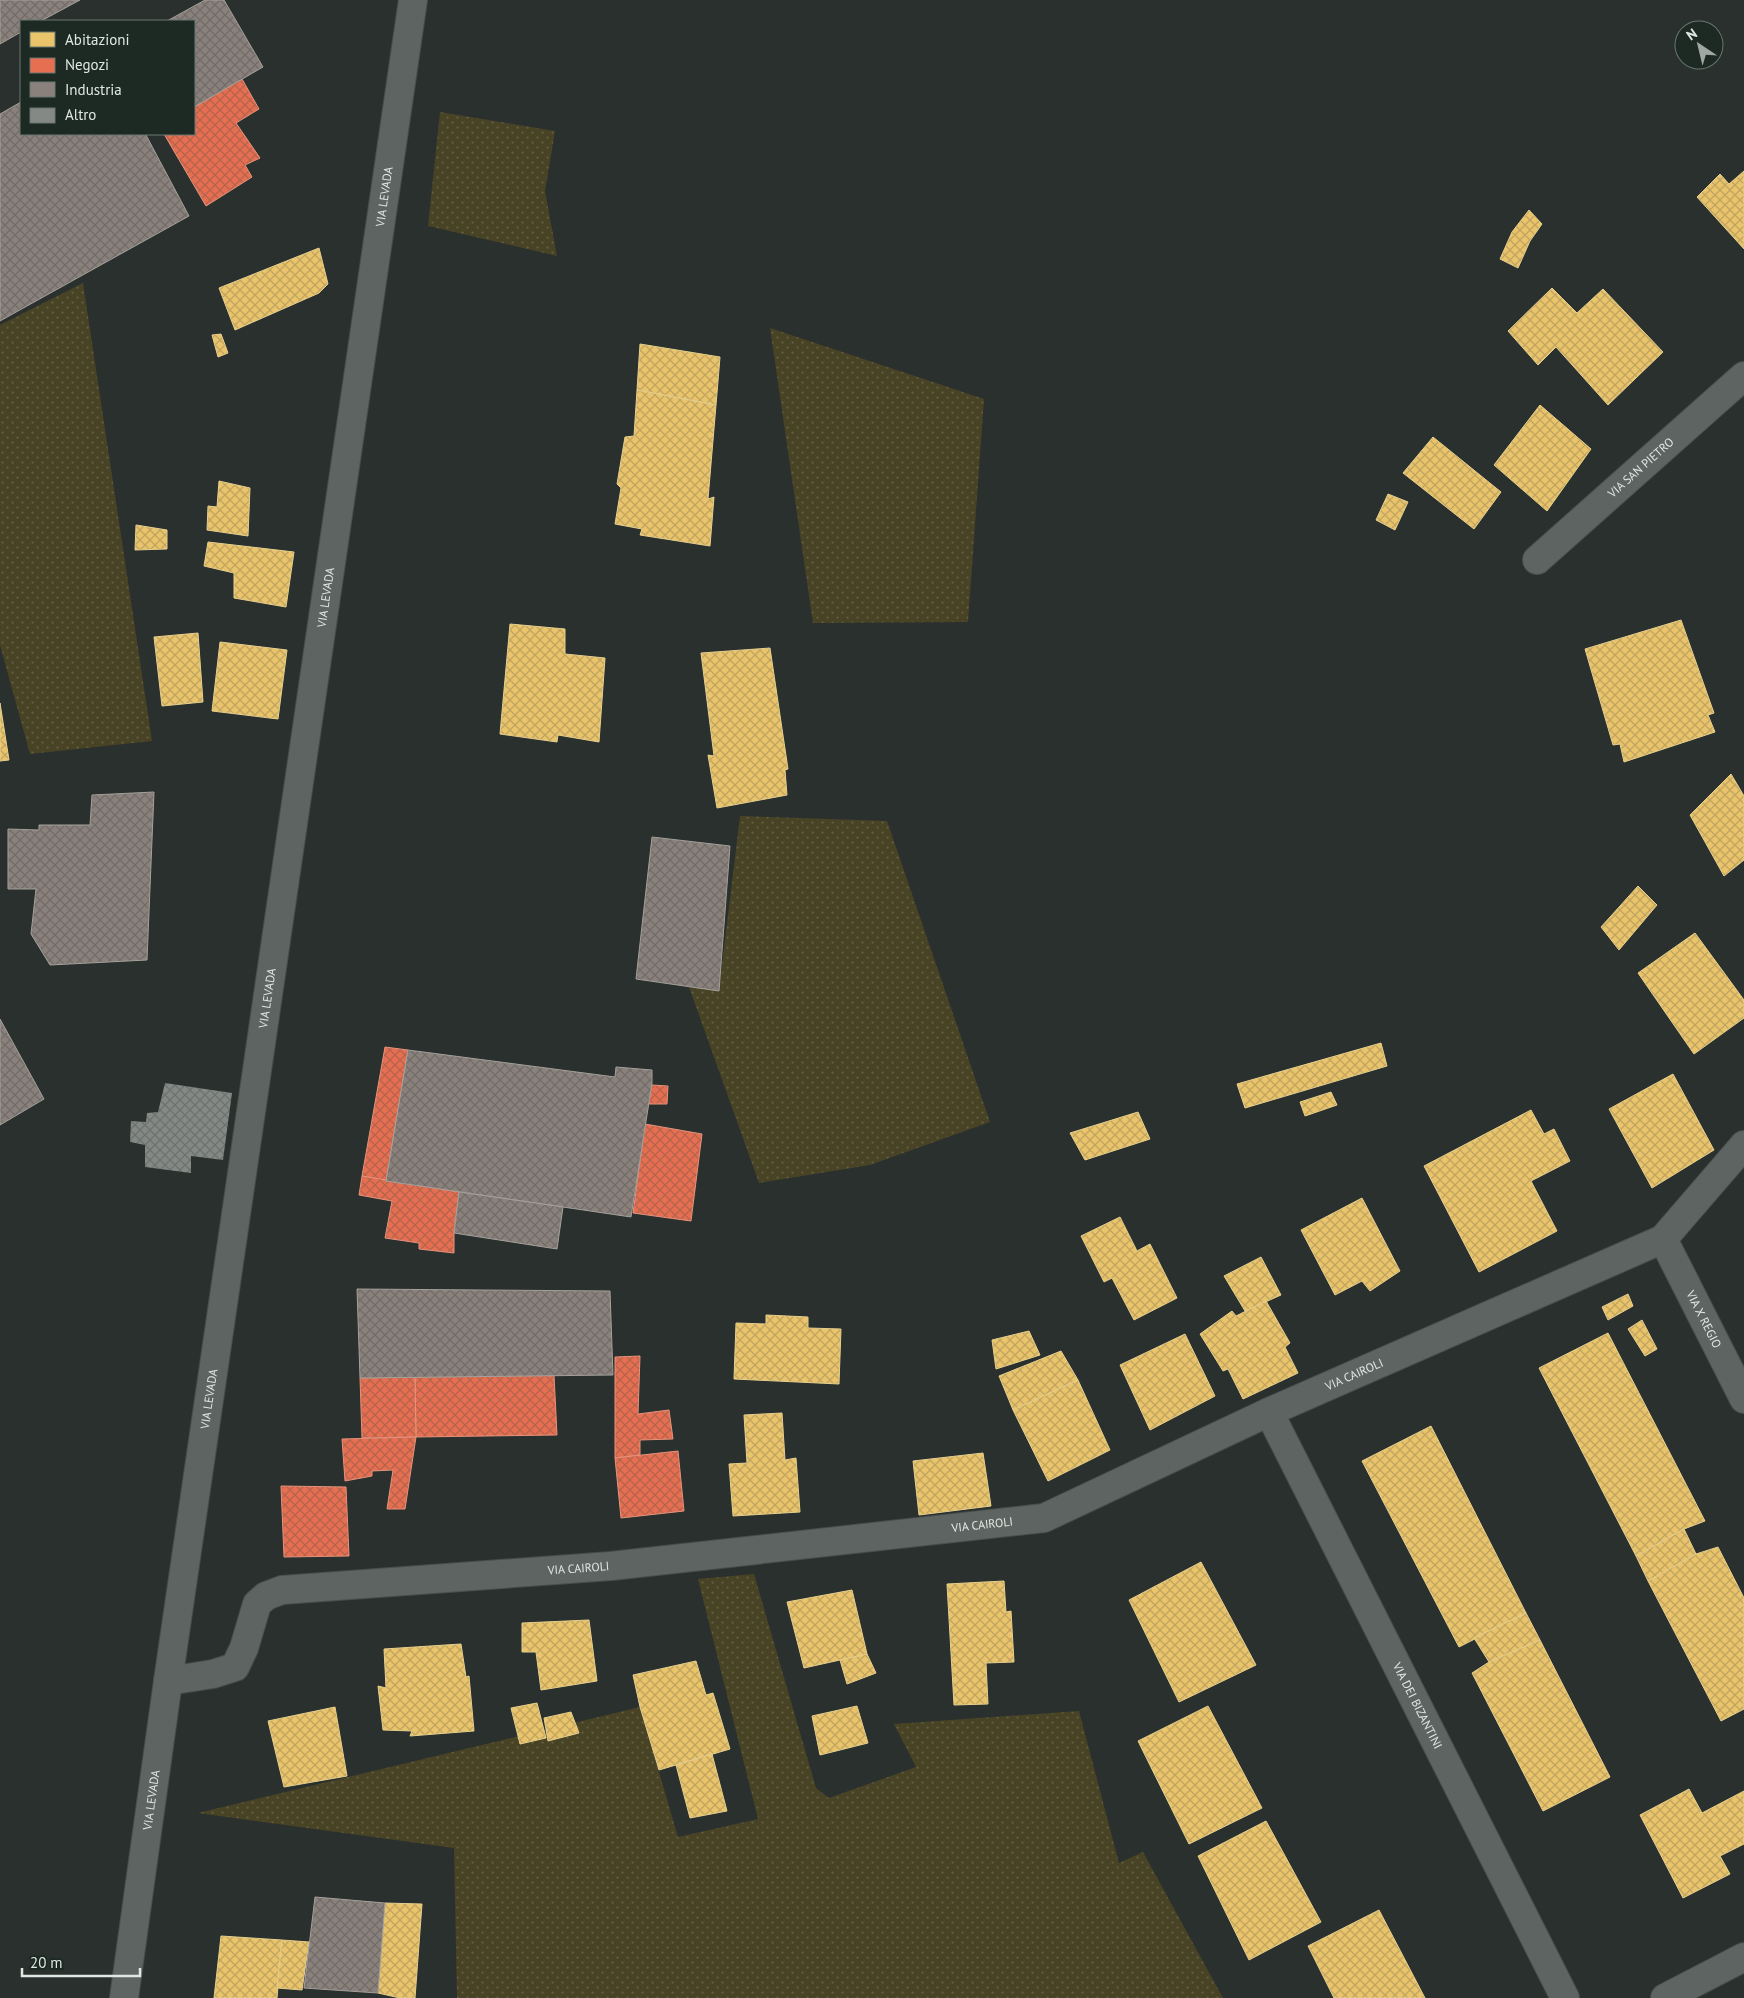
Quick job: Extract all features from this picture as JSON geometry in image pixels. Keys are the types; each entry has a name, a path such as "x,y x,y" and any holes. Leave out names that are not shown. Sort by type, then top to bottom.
{"street":[{"name":"VIA LEVADA","path":"124,1998 168,1681 413,0"},
{"name":"VIA SAN PIETRO","path":"1537,560 1744,376"},
{"name":"VIA CAIROLI","path":"168,1681 213,1674 235,1666 244,1648 257,1604 266,1596 282,1590 611,1566 1044,1518 1269,1412 1663,1239 1744,1145"},
{"name":"VIA X REGIO","path":"1663,1239 1744,1399"},
{"name":"VIA DEI BIZANTINI","path":"1269,1412 1566,1998"},
{"path":"1665,1998 1744,1957"}],"shaded area":[{"path":"440,112 555,131 545,191 557,256 428,226"},
{"path":"83,283 152,741 30,754 0,645 0,325"},
{"path":"770,328 984,399 968,622 813,623"},
{"path":"740,816 887,821 990,1122 870,1165 759,1183 689,987 719,990"},
{"path":"754,1574 816,1788 829,1798 916,1767 894,1724 1079,1711 1119,1863 1143,1852 1223,1998 457,1998 454,1848 198,1813 640,1707 678,1837 758,1819 698,1579"}],"building: Abitazioni":[{"path":"1744,171 1744,249 1697,197 1720,174 1729,184"},
{"path":"1529,210 1542,224 1530,241 1518,268 1500,259 1512,232"},
{"path":"319,248 328,284 319,293 235,330 219,288"},
{"path":"1552,288 1577,313 1603,289 1663,352 1608,405 1556,347 1538,365 1508,331"},
{"path":"221,334 228,353 218,357 212,335"},
{"path":"640,344 720,357 716,405 637,390"},
{"path":"637,390 716,405 708,499 714,497 710,546 640,535 642,529 615,524 621,488 617,484 625,437 634,436"},
{"path":"1540,405 1591,449 1547,511 1494,465"},
{"path":"1433,437 1501,492 1474,529 1403,473"},
{"path":"219,481 250,488 248,536 207,530 208,506 217,507"},
{"path":"1388,494 1408,502 1395,530 1376,520"},
{"path":"136,525 167,530 167,549 135,550"},
{"path":"208,542 294,552 286,607 234,598 234,573 204,566"},
{"path":"1681,620 1714,713 1708,715 1715,732 1624,762 1620,744 1613,745 1585,649"},
{"path":"510,624 565,629 565,654 605,658 599,742 558,735 557,742 500,734"},
{"path":"198,633 203,702 162,706 154,637"},
{"path":"220,642 287,650 278,719 212,711"},
{"path":"770,648 788,769 785,770 787,795 717,808 708,755 714,756 701,653"},
{"path":"0,703 9,760 0,761"},
{"path":"1731,774 1744,796 1744,860 1724,876 1690,815"},
{"path":"1638,886 1657,905 1619,950 1601,927"},
{"path":"1695,933 1744,1000 1744,1018 1694,1054 1638,973"},
{"path":"1381,1043 1387,1066 1245,1108 1237,1084"},
{"path":"1673,1074 1714,1150 1652,1188 1609,1109"},
{"path":"1331,1092 1337,1105 1305,1116 1300,1102"},
{"path":"1531,1110 1544,1134 1554,1129 1570,1161 1531,1181 1557,1231 1479,1272 1424,1166"},
{"path":"1138,1112 1150,1139 1085,1160 1070,1133"},
{"path":"1362,1198 1400,1271 1370,1291 1362,1281 1335,1295 1301,1230"},
{"path":"1120,1217 1137,1251 1150,1244 1177,1298 1134,1320 1112,1278 1104,1282 1081,1236"},
{"path":"1261,1257 1281,1295 1245,1311 1224,1276"},
{"path":"1628,1294 1633,1306 1608,1320 1602,1307"},
{"path":"1266,1301 1290,1343 1285,1347 1298,1373 1243,1399 1228,1369 1223,1371 1200,1334 1232,1311 1236,1316"},
{"path":"766,1315 808,1317 808,1328 841,1329 839,1384 734,1379 736,1323 766,1324"},
{"path":"1642,1320 1657,1349 1645,1356 1628,1329"},
{"path":"1029,1331 1040,1355 996,1369 992,1340"},
{"path":"1608,1333 1705,1521 1684,1529 1636,1556 1539,1368"},
{"path":"1185,1334 1215,1396 1150,1430 1120,1365"},
{"path":"1061,1351 1078,1380 1013,1410 999,1376"},
{"path":"1078,1380 1110,1450 1048,1481 1013,1410"},
{"path":"782,1413 785,1460 796,1458 800,1512 733,1516 729,1464 747,1463 744,1415"},
{"path":"1431,1426 1526,1613 1459,1647 1362,1461"},
{"path":"983,1453 991,1506 919,1515 913,1461"},
{"path":"1684,1529 1696,1554 1648,1581 1636,1556"},
{"path":"1718,1547 1744,1598 1744,1709 1721,1721 1648,1581 1696,1554"},
{"path":"1201,1562 1256,1665 1179,1702 1129,1600"},
{"path":"1004,1581 1006,1612 1011,1611 1014,1662 986,1663 988,1704 954,1705 947,1584"},
{"path":"852,1590 867,1654 804,1668 787,1602"},
{"path":"1526,1613 1540,1640 1489,1662 1474,1638"},
{"path":"589,1620 597,1681 541,1690 536,1652 522,1652 522,1623"},
{"path":"1540,1640 1610,1777 1543,1811 1472,1673 1489,1662"},
{"path":"461,1644 466,1677 469,1676 474,1731 410,1736 412,1731 383,1730 378,1686 386,1688 384,1649"},
{"path":"867,1654 876,1673 847,1684 840,1660"},
{"path":"696,1661 706,1695 713,1693 730,1749 659,1770 640,1707 633,1675"},
{"path":"537,1703 546,1738 520,1744 511,1708"},
{"path":"857,1706 868,1743 820,1755 812,1716"},
{"path":"1208,1706 1262,1808 1189,1844 1138,1741"},
{"path":"335,1707 347,1776 284,1787 268,1721"},
{"path":"571,1712 579,1733 548,1741 544,1718"},
{"path":"712,1754 727,1811 690,1818 676,1765"},
{"path":"1689,1789 1702,1813 1744,1791 1744,1844 1720,1856 1730,1874 1683,1898 1640,1815"},
{"path":"1266,1821 1321,1922 1249,1960 1198,1856"},
{"path":"385,1903 422,1904 415,1998 400,1998 378,1993"},
{"path":"1379,1910 1425,1998 1334,1998 1308,1946"},
{"path":"221,1936 282,1940 277,1998 214,1998"},
{"path":"282,1940 309,1942 302,1990 277,1988"}],"building: Negozi":[{"path":"242,79 259,109 236,123 260,158 245,165 252,177 206,206 165,135 195,135 195,106"},
{"path":"385,1047 408,1050 386,1181 362,1176"},
{"path":"652,1085 668,1086 667,1104 648,1104"},
{"path":"645,1124 702,1134 691,1221 633,1213"},
{"path":"362,1176 459,1192 454,1233 454,1253 419,1249 419,1243 385,1238 392,1201 359,1195"},
{"path":"640,1356 638,1414 669,1410 673,1439 640,1440 640,1455 615,1458 615,1357"},
{"path":"554,1375 557,1435 416,1437 415,1377"},
{"path":"415,1377 416,1437 362,1438 360,1378"},
{"path":"416,1437 405,1509 387,1509 393,1470 372,1471 372,1476 345,1481 342,1439"},
{"path":"678,1451 684,1511 621,1518 615,1458"},
{"path":"281,1486 346,1487 349,1556 284,1557"}],"building: Industria":[{"path":"0,0 80,0 43,20 20,20 20,33 0,44"},
{"path":"205,0 224,0 263,67 195,106 195,20 169,20"},
{"path":"20,103 20,135 146,135 189,216 0,321 0,114"},
{"path":"154,792 147,960 50,965 31,934 36,889 8,889 8,829 39,830 39,825 90,825 92,795"},
{"path":"652,837 730,846 719,991 636,979"},
{"path":"0,1019 44,1099 0,1125"},
{"path":"408,1050 615,1077 616,1067 652,1070 652,1083 631,1217 386,1181"},
{"path":"459,1192 563,1207 557,1249 454,1233"},
{"path":"357,1289 610,1291 613,1375 360,1378"},
{"path":"315,1897 385,1903 378,1993 304,1988"}],"building: Altro":[{"path":"165,1083 232,1093 223,1160 191,1156 191,1173 145,1167 145,1145 130,1142 131,1121 146,1122 147,1113 158,1112"}]}
